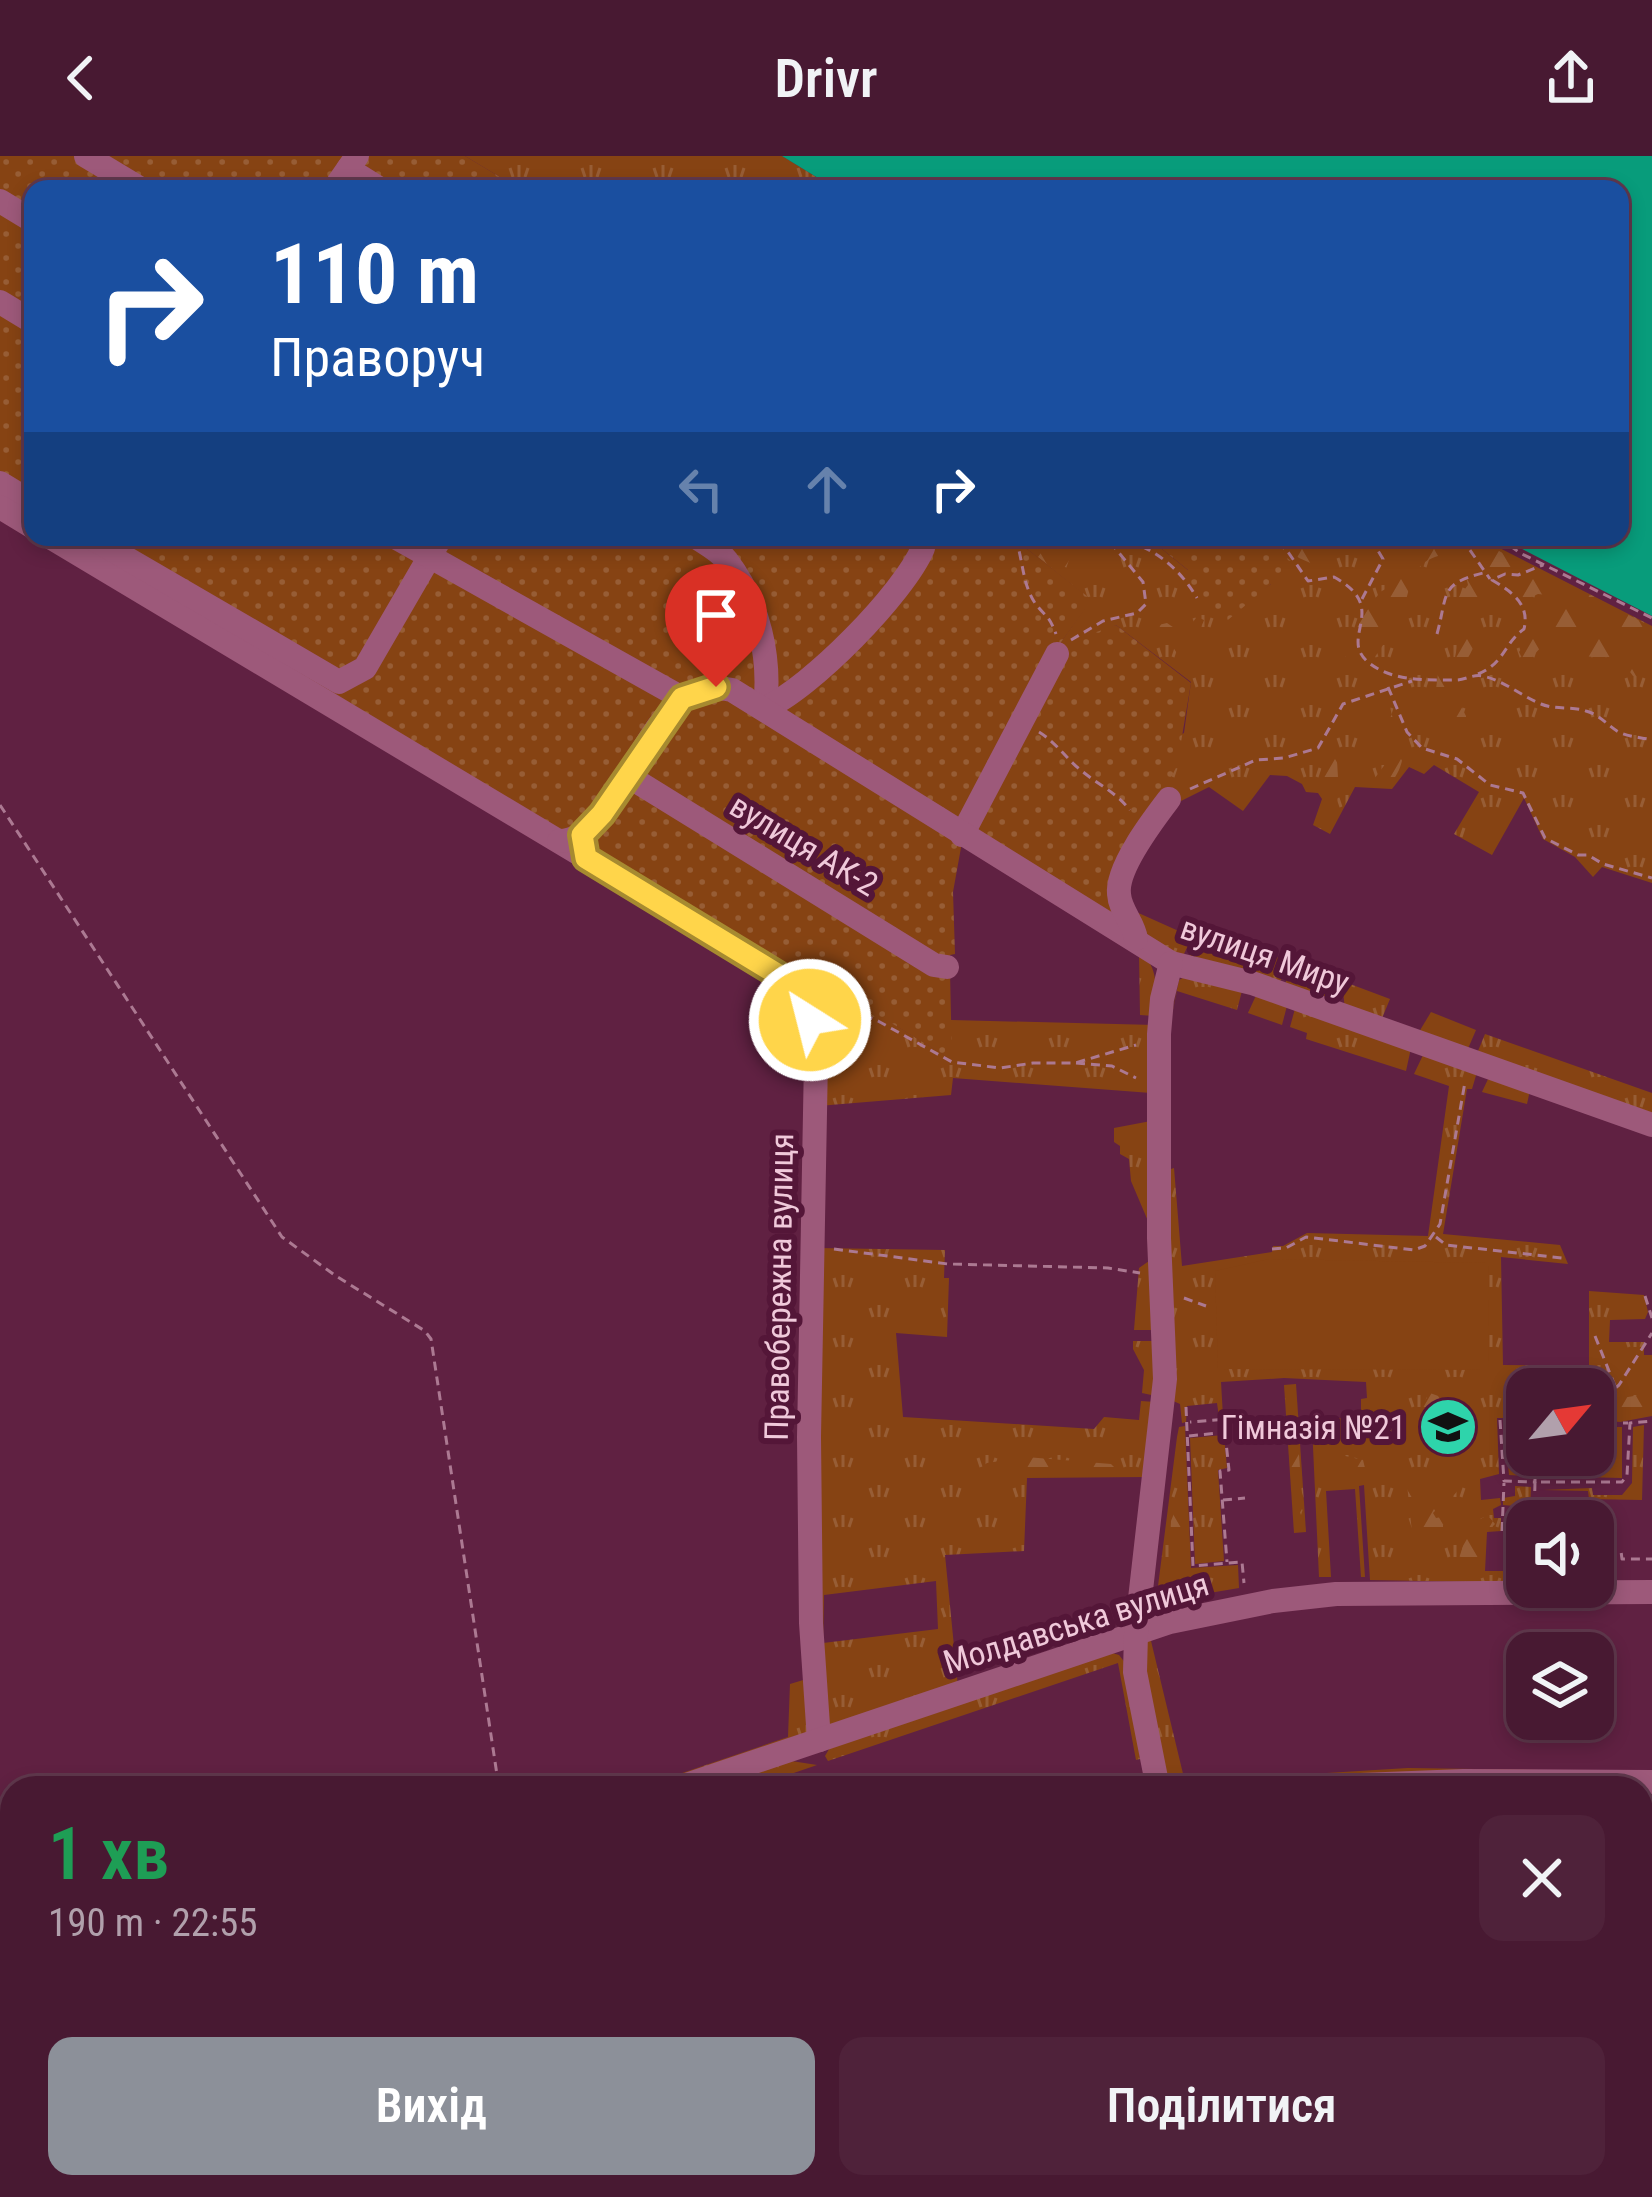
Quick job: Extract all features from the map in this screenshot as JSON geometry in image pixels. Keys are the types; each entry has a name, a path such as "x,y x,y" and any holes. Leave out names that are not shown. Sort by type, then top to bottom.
{"street":[{"path":"86,156 126,180"},
{"path":"65,546 576,845 777,974 797,994"},
{"path":"105,546 338,682 365,668 435,547 682,698 576,845"},
{"path":"708,546 726,559 762,630 769,678 765,708"},
{"path":"765,708 799,689 888,598 917,562 922,546"},
{"path":"962,835 1058,654"},
{"name":"вулиця Миру","path":"682,698 716,687 732,690 1171,963 1252,982 1652,1125"},
{"name":"вулиця АК-2","path":"628,776 934,965 947,968"},
{"path":"1136,939 1121,903 1119,884 1169,800"},
{"path":"1156,1776 1135,1672 1164,1397 1160,1034 1171,963"},
{"name":"Правобережна вулиця","path":"797,994 810,1020 815,1059 810,1530 819,1741"},
{"name":"Молдавська вулиця","path":"713,1776 1210,1613 1336,1594 1652,1592"}],"path":[{"path":"1017,546 1036,603 1049,614 1058,654 1091,627 1137,613 1146,604 1143,582 1113,546"},
{"path":"1116,550 1119,546"},
{"path":"1142,546 1169,563 1197,598"},
{"path":"1279,546 1308,581 1334,577 1354,590 1363,611 1357,638 1366,661 1414,680 1462,680 1476,675 1504,658 1516,634 1524,629 1524,605 1483,573 1467,546"},
{"path":"1361,601 1383,559 1375,546"},
{"path":"1512,546 1652,618"},
{"path":"1492,580 1543,565"},
{"path":"1437,634 1449,587 1457,578 1483,573"},
{"path":"1476,675 1544,706 1593,713 1620,733 1652,740"},
{"path":"1169,800 1256,760 1318,748 1343,704 1414,680"},
{"path":"1388,687 1407,732 1422,748 1457,760 1490,784 1522,793 1545,838 1578,855 1652,878"},
{"path":"1023,719 1062,748 1081,771 1119,794 1138,819 1152,822"},
{"path":"0,805 283,1237 425,1330 497,1776"},
{"path":"797,994 828,1000 952,1062 1000,1068 1033,1063 1112,1066 1160,1093"},
{"path":"1075,1063 1160,1034"},
{"path":"1272,1249 1306,1238 1414,1250 1425,1246 1440,1224 1470,1063"},
{"path":"1434,1236 1446,1245 1562,1258"},
{"path":"814,1247 948,1264 1136,1270 1206,1306"},
{"path":"1645,1295 1652,1318"},
{"path":"1616,1388 1652,1333"},
{"path":"1594,1336 1616,1388"},
{"path":"1186,1407 1193,1566 1241,1562 1244,1591"},
{"path":"1186,1422 1228,1419 1229,1470 1220,1471 1227,1563"},
{"path":"1500,1420 1502,1532"},
{"path":"1614,1423 1652,1421"},
{"path":"1504,1481 1622,1482 1627,1475 1630,1423"},
{"path":"1229,1426 1240,1424"},
{"path":"1187,1436 1226,1433"},
{"path":"1534,1500 1535,1476"},
{"path":"1222,1500 1245,1498"},
{"path":"1614,1551 1621,1551 1622,1559 1652,1559"}],"green space":[{"path":"0,156 465,156 505,180 24,180 24,515 0,500"},
{"path":"465,156 782,156 821,180 505,180"},
{"path":"76,546 1023,546 1092,600 1056,649 960,827 704,682 601,808 569,835"},
{"path":"1023,546 1158,546 1189,571 1253,597 1271,584 1270,546 1496,546 1652,626 1652,883 1602,867 1593,877 1575,857 1543,839 1524,798 1492,855 1454,834 1479,792 1434,765 1424,774 1409,767 1392,789 1355,787 1330,834 1313,825 1322,799 1318,793 1306,792 1287,776 1270,775 1243,811 1209,787 1169,807 1123,888 1134,911 1192,937 1183,956 1142,936 1117,880 1130,927 971,832 1184,733 1191,682 1116,625 1067,653 1056,649 1091,600"},
{"path":"1046,546 1082,546 1060,574 1038,557"},
{"path":"1158,546 1265,546 1291,561 1223,624 1197,603 1201,596 1183,578 1188,570"},
{"path":"1285,546 1328,546 1322,568"},
{"path":"1411,546 1456,546 1418,569 1397,621 1365,672 1347,669 1348,638 1380,592 1393,585"},
{"path":"1463,546 1490,546 1526,566 1518,573 1494,576 1485,592 1475,643 1451,687 1466,716 1466,731 1457,738 1443,733 1425,710 1436,689 1439,666 1454,662 1459,638 1443,628 1459,617 1458,598 1468,585 1465,572 1455,564"},
{"path":"1535,572 1563,581 1652,627 1652,677 1633,676 1613,657 1586,656 1579,638 1560,627 1529,660 1523,660 1519,652 1549,610 1547,595 1520,602 1504,588 1507,579"},
{"path":"1197,617 1204,620 1184,664 1167,638 1150,627 1167,623 1183,634"},
{"path":"1116,625 1191,683 1177,766 1102,909 971,832 1059,655 1091,634"},
{"path":"714,692 962,842 953,892 955,954 950,955 950,964 638,780 676,710"},
{"path":"1371,698 1390,707 1402,746 1401,764 1389,786 1372,782 1397,748 1393,733 1357,716 1358,703"},
{"path":"1337,760 1337,801 1328,824 1321,824 1329,782 1321,777 1322,762"},
{"path":"626,785 950,972 952,1060 893,1024 789,979 587,851 586,838"},
{"path":"1586,809 1588,831 1575,849 1566,845 1565,833 1574,811"},
{"path":"586,837 951,1059 951,1020 1155,1025 1158,1330 1134,1330 1139,1268 1149,1261 1148,1221 1131,1181 1129,1159 1114,1142 1114,1128 1151,1121 1151,1093 953,1078 951,1095 818,1106 808,1008"},
{"path":"1213,927 1250,945 1241,974 1189,958 1196,939 1206,942"},
{"path":"1256,948 1288,962 1279,985 1246,975"},
{"path":"1139,953 1154,973 1155,1016 1140,1015"},
{"path":"1292,964 1335,978 1338,1002 1284,987"},
{"path":"1188,975 1243,987 1237,1010 1177,991 1167,1037 1179,980"},
{"path":"1342,981 1390,999 1380,1023 1345,1010"},
{"path":"1258,991 1288,1002 1282,1025 1248,1013"},
{"path":"1296,1005 1411,1048 1406,1071 1306,1039 1307,1033 1290,1027"},
{"path":"1431,1012 1476,1030 1467,1051 1416,1037"},
{"path":"1485,1034 1652,1093 1652,1119 1478,1051"},
{"name":"Гімназія №21","path":"1424,1053 1477,1072 1472,1089 1467,1089 1443,1234 1560,1245 1568,1264 1501,1257 1503,1365 1589,1366 1589,1291 1644,1295 1648,1312 1645,1319 1610,1320 1609,1342 1644,1342 1644,1355 1652,1355 1652,1416 1614,1421 1614,1368 1506,1368 1506,1441 1504,1418 1497,1418 1499,1474 1480,1479 1481,1500 1500,1498 1501,1505 1493,1509 1494,1518 1501,1518 1501,1531 1487,1532 1485,1571 1506,1571 1506,1583 1370,1580 1364,1485 1359,1486 1365,1577 1361,1577 1355,1489 1326,1491 1331,1577 1319,1577 1312,1425 1318,1419 1361,1417 1366,1382 1284,1378 1221,1382 1223,1417 1219,1417 1217,1403 1187,1406 1182,1423 1180,1404 1171,1400 1171,1169 1182,1266 1272,1252 1273,1246 1307,1233 1428,1236 1449,1086 1414,1074"},
{"path":"1489,1077 1530,1090 1527,1104 1482,1092"},
{"path":"816,1248 945,1250 947,1337 896,1333 903,1417 1094,1429 1104,1417 1139,1420 1141,1401 1155,1402 1146,1477 1027,1478 1024,1551 945,1555 958,1687 832,1728 819,1718 812,1601","holes":["936,1581 938,1629 823,1643 824,1595"]},
{"path":"1269,1259 1488,1263 1489,1370 1218,1369 1215,1271"},
{"path":"1133,1341 1159,1341 1156,1396 1142,1393 1144,1370"},
{"path":"1296,1384 1306,1532 1294,1533 1284,1385"},
{"path":"1430,1393 1441,1397 1448,1416 1444,1425 1432,1425 1421,1407"},
{"path":"1652,1393 1652,1414 1614,1418 1616,1399"},
{"path":"1644,1425 1642,1500 1589,1499 1588,1491 1543,1490 1592,1488 1593,1495 1622,1495 1632,1483 1633,1427"},
{"path":"1185,1426 1191,1568 1238,1565 1239,1588 1156,1602 1177,1437 1179,1427"},
{"path":"1614,1427 1622,1427 1622,1478 1541,1476 1614,1476"},
{"path":"1614,1429 1619,1429 1618,1475 1614,1475"},
{"path":"1224,1435 1227,1468 1218,1470 1224,1561 1195,1564 1190,1438"},
{"path":"1298,1441 1301,1515 1292,1491 1289,1449"},
{"path":"1341,1455 1363,1460 1367,1476 1334,1476 1328,1458"},
{"path":"1026,1457 1111,1464 1121,1474 977,1470 987,1463"},
{"path":"1461,1470 1457,1491 1433,1513 1442,1517 1476,1503 1479,1510 1467,1521 1443,1525 1443,1549 1421,1549 1413,1542 1407,1484"},
{"name":"Гімназія №21","path":"1515,1486 1531,1487 1530,1500 1506,1500 1503,1505 1503,1498 1515,1496"},
{"path":"1181,1496 1185,1559 1180,1565 1169,1564 1171,1521"},
{"path":"1482,1518 1495,1524 1484,1535 1482,1575 1450,1574 1445,1569 1460,1560 1465,1534"},
{"path":"1156,1636 1151,1641 1184,1776 1165,1775 1142,1666 1145,1639"},
{"path":"1109,1652 1126,1664 1140,1759 1136,1760 1118,1663 828,1761 825,1756 832,1744"},
{"path":"810,1678 810,1736 692,1776 673,1776 788,1737 790,1684"},
{"path":"785,1760 817,1765 785,1776 737,1776"},
{"path":"1408,1768 1604,1771 1454,1776 1277,1776"}],"shaded area":[{"path":"782,156 1652,156 1652,616 1516,546 1629,546 1629,180 821,180"}],"place":[{"name":"Гімназія №21","path":"1448,1427"}],"route":[{"path":"716,687 682,698 602,814 582,835 582,848 586,858 777,974 797,994 810,1020"}]}
